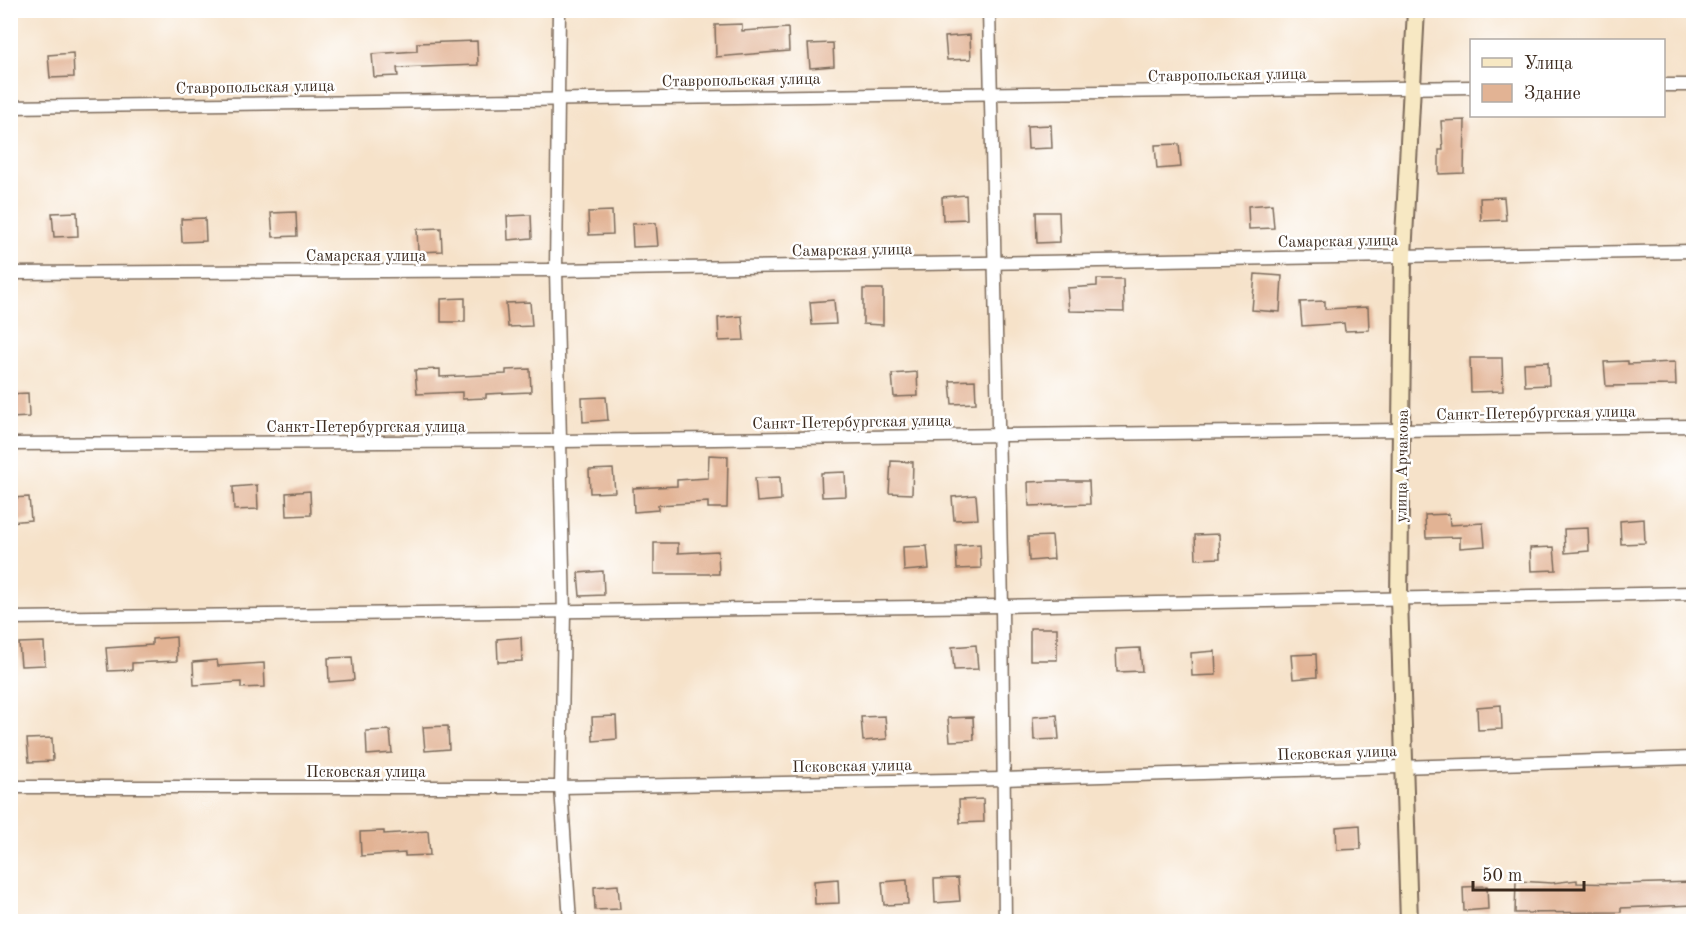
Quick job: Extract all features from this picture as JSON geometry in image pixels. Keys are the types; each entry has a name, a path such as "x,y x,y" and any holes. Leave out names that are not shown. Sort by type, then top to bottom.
{"street":[{"path":"559,10 556,270 564,612 561,788 570,921"},
{"path":"989,10 1002,606 1005,921"},
{"name":"улица Арчакова","path":"1408,921 1399,598 1403,256 1410,88 1416,10"},
{"path":"1665,85 1694,85"},
{"name":"Ставропольская улица","path":"10,107 1470,87"},
{"name":"Самарская улица","path":"10,273 556,270 1694,251"},
{"name":"Санкт-Петербургская улица","path":"10,444 561,441 1694,426"},
{"path":"10,618 1002,606 1694,592"},
{"name":"Псковская улица","path":"10,787 561,788 1004,779 1694,758"}],"building":[{"path":"742,24 742,31 788,28 789,51 716,57 715,25"},
{"path":"970,35 971,59 947,60 945,37"},
{"path":"477,41 478,65 397,68 398,76 374,77 372,54 417,51 417,43"},
{"path":"833,43 834,66 810,68 808,44"},
{"path":"73,53 74,77 50,78 48,55"},
{"path":"1465,120 1464,173 1439,174 1439,150 1443,150 1441,121"},
{"path":"1051,125 1052,148 1028,149 1027,126"},
{"path":"1179,144 1181,167 1157,169 1155,145"},
{"path":"966,195 967,219 943,220 942,197"},
{"path":"1504,197 1506,220 1481,221 1480,198"},
{"path":"1272,204 1274,228 1249,229 1248,206"},
{"path":"612,211 613,234 589,235 588,212"},
{"path":"77,212 78,236 54,237 52,213"},
{"path":"296,212 297,236 273,237 271,213"},
{"path":"1036,212 1059,212 1060,242 1037,243"},
{"path":"531,215 532,238 508,240 507,216"},
{"path":"205,218 206,241 182,242 181,219"},
{"path":"656,223 658,246 633,247 632,224"},
{"path":"441,228 442,251 418,252 417,229"},
{"path":"1255,274 1282,276 1280,312 1252,310"},
{"path":"1097,279 1123,279 1124,312 1069,311 1067,288 1097,286"},
{"path":"863,289 883,289 883,325 863,324"},
{"path":"465,298 465,322 441,322 441,299"},
{"path":"834,300 836,324 812,325 810,302"},
{"path":"1325,301 1325,309 1368,307 1369,330 1345,331 1344,323 1302,326 1300,302"},
{"path":"530,302 532,326 508,327 506,303"},
{"path":"742,316 744,340 719,341 718,318"},
{"path":"1470,358 1502,358 1503,391 1471,392"},
{"path":"1628,361 1628,364 1675,362 1676,385 1606,386 1604,362"},
{"path":"1548,362 1549,385 1525,386 1524,363"},
{"path":"440,369 440,377 506,374 506,370 530,369 531,392 486,394 486,398 462,399 462,392 417,394 415,370"},
{"path":"917,372 918,396 894,397 892,374"},
{"path":"975,380 976,403 952,404 950,381"},
{"path":"28,393 29,417 10,418 10,394"},
{"path":"606,397 608,420 583,422 582,398"},
{"path":"709,455 728,456 727,508 708,508 708,502 658,505 658,510 634,512 633,488 677,486 677,480 708,478"},
{"path":"891,461 913,462 912,494 889,493"},
{"path":"613,469 615,492 590,493 589,470"},
{"path":"845,472 846,496 822,497 821,473"},
{"path":"780,477 781,500 757,502 755,478"},
{"path":"1089,481 1090,504 1029,506 1028,482"},
{"path":"257,485 258,509 234,510 233,487"},
{"path":"310,491 311,515 287,516 286,493"},
{"path":"976,495 978,519 954,520 952,497"},
{"path":"29,497 31,520 10,522 10,498"},
{"path":"1449,514 1450,525 1483,523 1485,546 1460,548 1460,537 1426,538 1425,515"},
{"path":"1644,519 1645,543 1621,544 1620,521"},
{"path":"1588,528 1589,551 1565,553 1564,529"},
{"path":"1219,534 1220,558 1196,559 1195,535"},
{"path":"1052,536 1054,559 1029,561 1028,537"},
{"path":"654,543 678,543 678,553 718,551 719,574 654,574"},
{"path":"980,544 981,568 957,569 956,546"},
{"path":"927,546 929,569 904,571 903,547"},
{"path":"1554,547 1556,570 1531,571 1530,548"},
{"path":"603,571 604,595 580,596 578,573"},
{"path":"1030,628 1057,628 1057,660 1030,660"},
{"path":"176,637 177,661 132,663 132,670 108,671 106,648 152,645 152,639"},
{"path":"521,637 522,661 498,662 497,639"},
{"path":"44,642 45,665 21,666 19,643"},
{"path":"976,645 978,669 954,670 952,647"},
{"path":"1140,648 1142,671 1117,672 1116,649"},
{"path":"1215,651 1216,675 1192,676 1191,653"},
{"path":"1316,654 1317,677 1293,679 1291,655"},
{"path":"352,657 354,680 329,682 328,658"},
{"path":"217,660 218,666 264,663 265,687 241,688 241,682 194,685 193,662"},
{"path":"1501,705 1502,729 1478,730 1477,707"},
{"path":"1057,715 1059,739 1034,740 1033,717"},
{"path":"616,716 617,739 593,741 592,717"},
{"path":"885,716 887,739 863,741 861,717"},
{"path":"973,717 974,740 950,741 948,718"},
{"path":"448,726 449,749 425,751 423,727"},
{"path":"390,730 392,753 367,755 366,731"},
{"path":"52,738 53,761 29,762 27,739"},
{"path":"983,799 984,822 960,823 959,800"},
{"path":"1360,825 1361,849 1337,850 1336,827"},
{"path":"384,831 384,834 428,831 430,855 405,856 405,853 361,856 360,832"},
{"path":"958,878 960,901 935,903 934,879"},
{"path":"838,879 839,903 815,904 814,881"},
{"path":"907,880 908,904 884,905 882,882"},
{"path":"1577,880 1577,883 1621,884 1694,882 1694,905 1621,908 1621,912 1515,913 1516,881 1552,883"},
{"path":"618,885 620,909 595,910 594,887"},
{"path":"1487,886 1488,909 1464,911 1463,887"}]}
